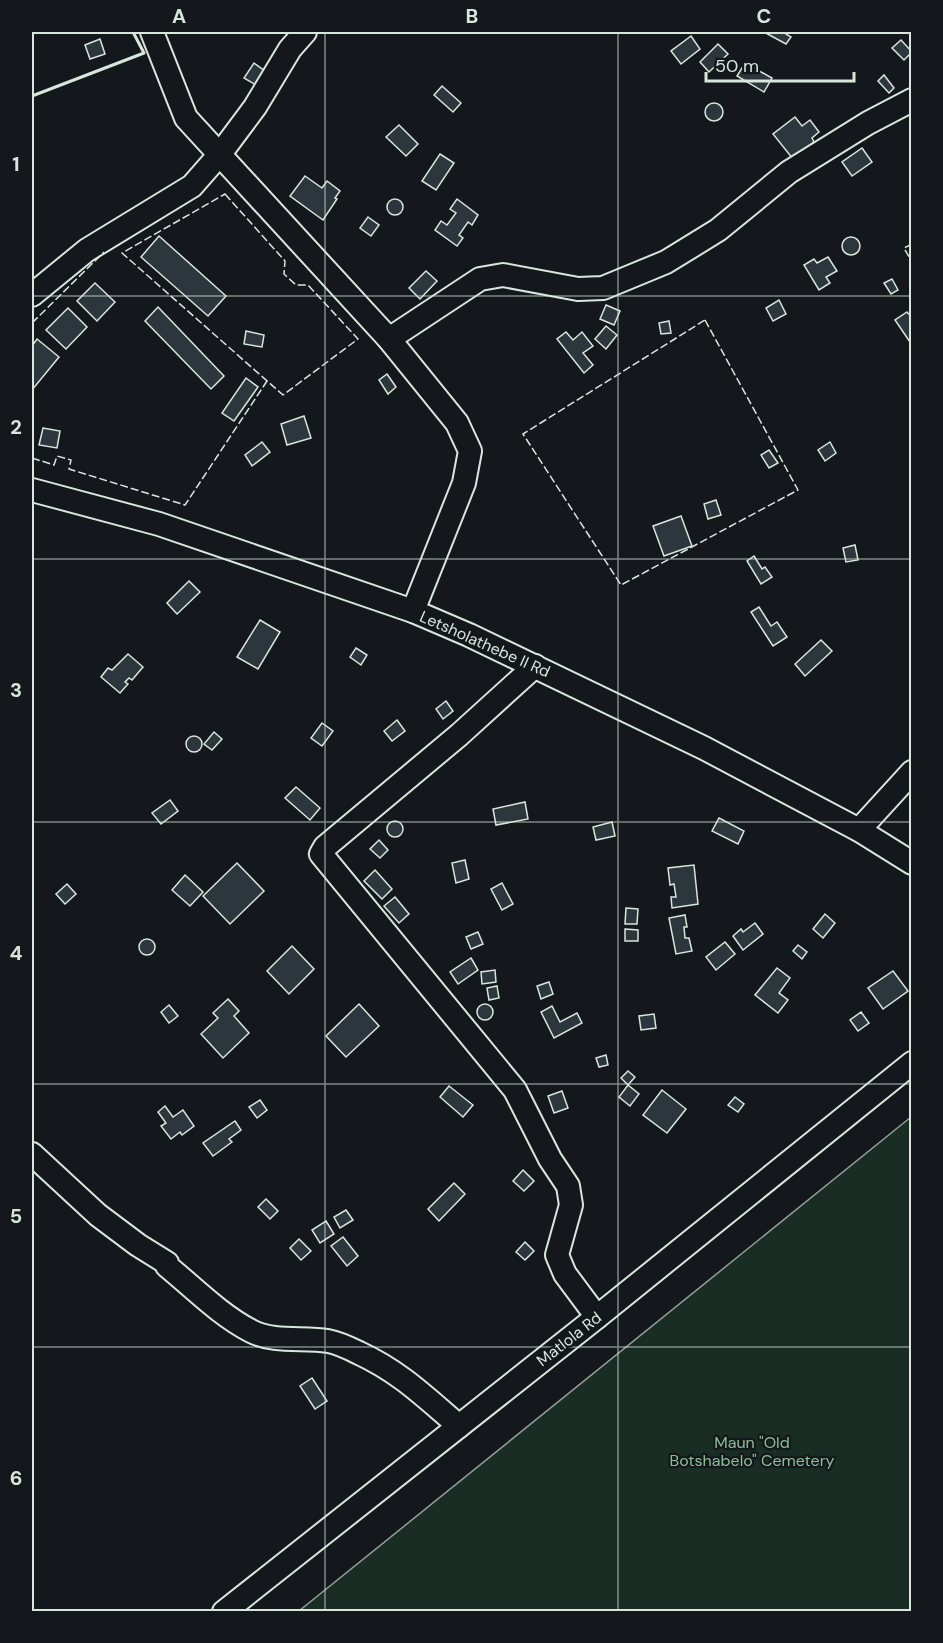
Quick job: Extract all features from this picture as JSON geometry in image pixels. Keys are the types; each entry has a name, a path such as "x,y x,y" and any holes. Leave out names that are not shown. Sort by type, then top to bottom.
{"street":[{"path":"152,32 186,118 389,339 457,423 470,452 464,483 413,611"},
{"path":"32,295 87,250 192,186 220,154 255,107 290,49 305,32"},
{"path":"389,339 480,279 503,274 578,289 603,288 666,262 718,230 789,172 868,123 912,100"},
{"name":"Letsholathebe II Rd","path":"32,490 159,524 413,611 535,666 704,748 859,830 912,863"},
{"path":"535,666 459,735 325,847 321,854 515,1090 550,1159 568,1186 571,1205 557,1255 564,1274 597,1317"},
{"path":"859,830 912,772"},
{"name":"Matlola Rd","path":"224,1611 597,1317 912,1063"},
{"path":"32,1154 98,1215 167,1263 167,1266 176,1274 244,1327 267,1337 330,1341 349,1348 378,1362 403,1378 459,1426"}],"green space":[{"name":"Maun \"Old Botshabelo\" Cemetery","path":"911,1117 911,1611 299,1611"}],"building":[{"path":"764,32 783,32 791,37 786,44"},
{"path":"691,36 700,49 681,64 671,51"},
{"path":"100,39 105,54 90,59 85,45"},
{"path":"901,40 912,52 904,60 892,48"},
{"path":"718,44 728,54 709,72 700,62"},
{"path":"254,63 265,71 256,85 244,78"},
{"path":"745,63 772,78 764,92 737,76"},
{"path":"884,75 894,88 889,93 878,81"},
{"path":"442,86 461,103 453,112 434,95"},
{"path":"710,103 718,103 723,108 721,119 710,121 705,116 705,108"},
{"path":"795,117 802,126 810,120 819,132 812,138 814,142 793,159 773,134"},
{"path":"399,125 418,144 406,156 386,137"},
{"path":"862,148 872,162 852,176 842,162"},
{"path":"440,154 454,163 436,190 422,181"},
{"path":"305,176 322,188 327,181 340,191 323,220 290,196"},
{"path":"395,199 401,201 403,207 401,213 395,215 389,213 387,207 389,201"},
{"path":"457,199 478,215 472,225 468,222 459,235 463,238 457,246 435,230 441,221 447,225 456,213 450,209"},
{"path":"368,217 379,225 371,236 360,228"},
{"path":"159,236 226,296 208,316 141,257"},
{"path":"851,237 858,239 860,246 858,253 851,255 844,253 842,246 844,239"},
{"path":"828,257 837,271 826,277 830,283 819,290 804,265 814,259 817,263"},
{"path":"426,271 437,281 420,299 409,288"},
{"path":"892,279 898,290 891,294 884,283"},
{"path":"95,283 115,302 97,321 77,301"},
{"path":"779,300 786,314 773,321 766,308"},
{"path":"606,305 620,311 614,325 600,319"},
{"path":"158,307 224,376 211,389 145,321"},
{"path":"68,308 87,327 66,349 46,330"},
{"path":"907,312 912,318 910,342 895,320"},
{"path":"669,321 671,333 661,334 659,323"},
{"path":"606,326 617,335 606,349 595,339"},
{"path":"246,331 264,335 262,347 244,344"},
{"path":"566,332 573,340 582,332 593,346 583,353 593,365 584,373 557,339"},
{"path":"37,339 59,357 32,390 32,346"},
{"path":"387,374 396,387 388,394 379,380"},
{"path":"246,378 258,387 234,421 222,413"},
{"path":"304,416 311,438 287,445 281,424"},
{"path":"43,428 60,431 57,448 39,445"},
{"path":"262,442 270,452 252,466 245,455"},
{"path":"830,442 836,453 825,461 818,450"},
{"path":"769,450 778,463 769,468 761,455"},
{"path":"716,500 721,515 708,519 704,504"},
{"path":"681,516 692,546 664,556 653,526"},
{"path":"855,545 858,560 846,562 843,548"},
{"path":"754,556 762,569 765,567 772,577 761,584 747,561"},
{"path":"189,581 200,592 177,614 167,603"},
{"path":"759,607 771,626 777,622 787,637 773,646 751,612"},
{"path":"260,620 280,632 258,669 237,657"},
{"path":"821,640 832,651 805,676 795,664"},
{"path":"356,648 367,655 361,665 350,657"},
{"path":"128,654 143,667 132,680 129,678 125,682 128,684 120,693 101,677 108,668 112,670"},
{"path":"446,701 453,711 443,719 436,709"},
{"path":"397,720 405,731 392,741 384,731"},
{"path":"322,723 333,731 322,746 311,738"},
{"path":"214,732 222,739 212,750 204,744"},
{"path":"194,736 202,744 194,752 186,744"},
{"path":"296,787 320,808 310,820 285,798"},
{"path":"170,800 178,811 161,824 152,813"},
{"path":"525,802 528,819 496,825 493,809"},
{"path":"719,818 744,831 738,844 712,831"},
{"path":"392,821 398,821 403,829 401,835 392,837 387,832 387,826"},
{"path":"612,822 615,836 596,840 593,827"},
{"path":"379,840 388,850 380,858 370,849"},
{"path":"465,860 469,879 456,883 452,863"},
{"path":"237,863 264,891 230,924 203,896"},
{"path":"694,865 698,904 672,908 671,897 676,897 674,884 670,885 668,868"},
{"path":"375,870 392,889 382,899 364,881"},
{"path":"185,875 203,892 190,906 172,890"},
{"path":"502,883 513,904 502,910 491,889"},
{"path":"67,884 76,894 65,904 56,894"},
{"path":"395,897 409,914 399,923 384,906"},
{"path":"626,908 638,909 637,924 625,924"},
{"path":"825,914 835,923 823,938 813,929"},
{"path":"685,915 687,927 684,927 685,938 689,938 692,951 676,954 669,918"},
{"path":"755,923 763,934 743,950 733,936 741,929 743,932"},
{"path":"625,929 638,930 638,941 625,941"},
{"path":"478,932 483,944 471,949 466,937"},
{"path":"147,939 153,941 155,947 153,953 147,955 141,953 139,947 141,941"},
{"path":"725,942 735,954 716,970 706,957"},
{"path":"798,945 807,952 802,959 793,951"},
{"path":"292,946 314,969 289,994 267,971"},
{"path":"471,958 478,970 458,984 450,972"},
{"path":"777,968 790,978 779,993 788,1000 778,1013 755,995"},
{"path":"495,970 496,982 482,984 481,972"},
{"path":"893,971 908,991 883,1009 868,988"},
{"path":"549,982 553,994 541,999 537,986"},
{"path":"497,986 499,998 489,1000 487,988"},
{"path":"228,999 239,1011 234,1016 249,1033 223,1058 201,1034 218,1018 213,1013"},
{"path":"359,1004 379,1026 346,1057 326,1036"},
{"path":"485,1004 493,1012 485,1020 477,1012"},
{"path":"169,1005 178,1016 169,1023 161,1012"},
{"path":"552,1006 560,1022 577,1013 582,1023 554,1038 541,1012"},
{"path":"861,1012 869,1023 858,1031 850,1020"},
{"path":"654,1014 656,1028 641,1030 639,1016"},
{"path":"606,1055 608,1065 599,1067 596,1058"},
{"path":"628,1071 635,1077 628,1085 621,1078"},
{"path":"628,1085 639,1094 630,1106 619,1097"},
{"path":"449,1086 473,1105 463,1117 440,1097"},
{"path":"662,1090 686,1109 667,1133 643,1115"},
{"path":"562,1091 568,1108 554,1113 548,1096"},
{"path":"735,1097 744,1104 738,1112 728,1105"},
{"path":"260,1100 267,1110 257,1118 249,1107"},
{"path":"165,1106 173,1117 183,1110 194,1126 182,1135 180,1132 171,1139 161,1126 166,1123 158,1112"},
{"path":"235,1121 241,1130 229,1139 232,1142 213,1156 203,1143"},
{"path":"523,1170 534,1181 524,1191 513,1181"},
{"path":"454,1183 465,1194 439,1221 428,1209"},
{"path":"266,1199 278,1211 270,1219 258,1207"},
{"path":"346,1210 353,1220 340,1228 334,1217"},
{"path":"326,1221 334,1234 320,1243 312,1230"},
{"path":"343,1237 358,1256 347,1266 331,1246"},
{"path":"299,1239 311,1251 301,1260 290,1248"},
{"path":"525,1242 534,1251 525,1260 516,1252"},
{"path":"312,1378 327,1401 315,1409 300,1386"}],"fence":[{"path":"225,194 285,261 284,274 296,285 308,285 358,339 283,395 122,253 225,194"},
{"path":"912,244 904,248 912,262"},
{"path":"32,323 104,252"},
{"path":"705,320 798,490 621,585 523,434 705,320"},
{"path":"32,458 54,465 57,456 71,460 69,469 185,505 267,381"}],"wall":[{"path":"32,96 144,53 133,32"}]}
